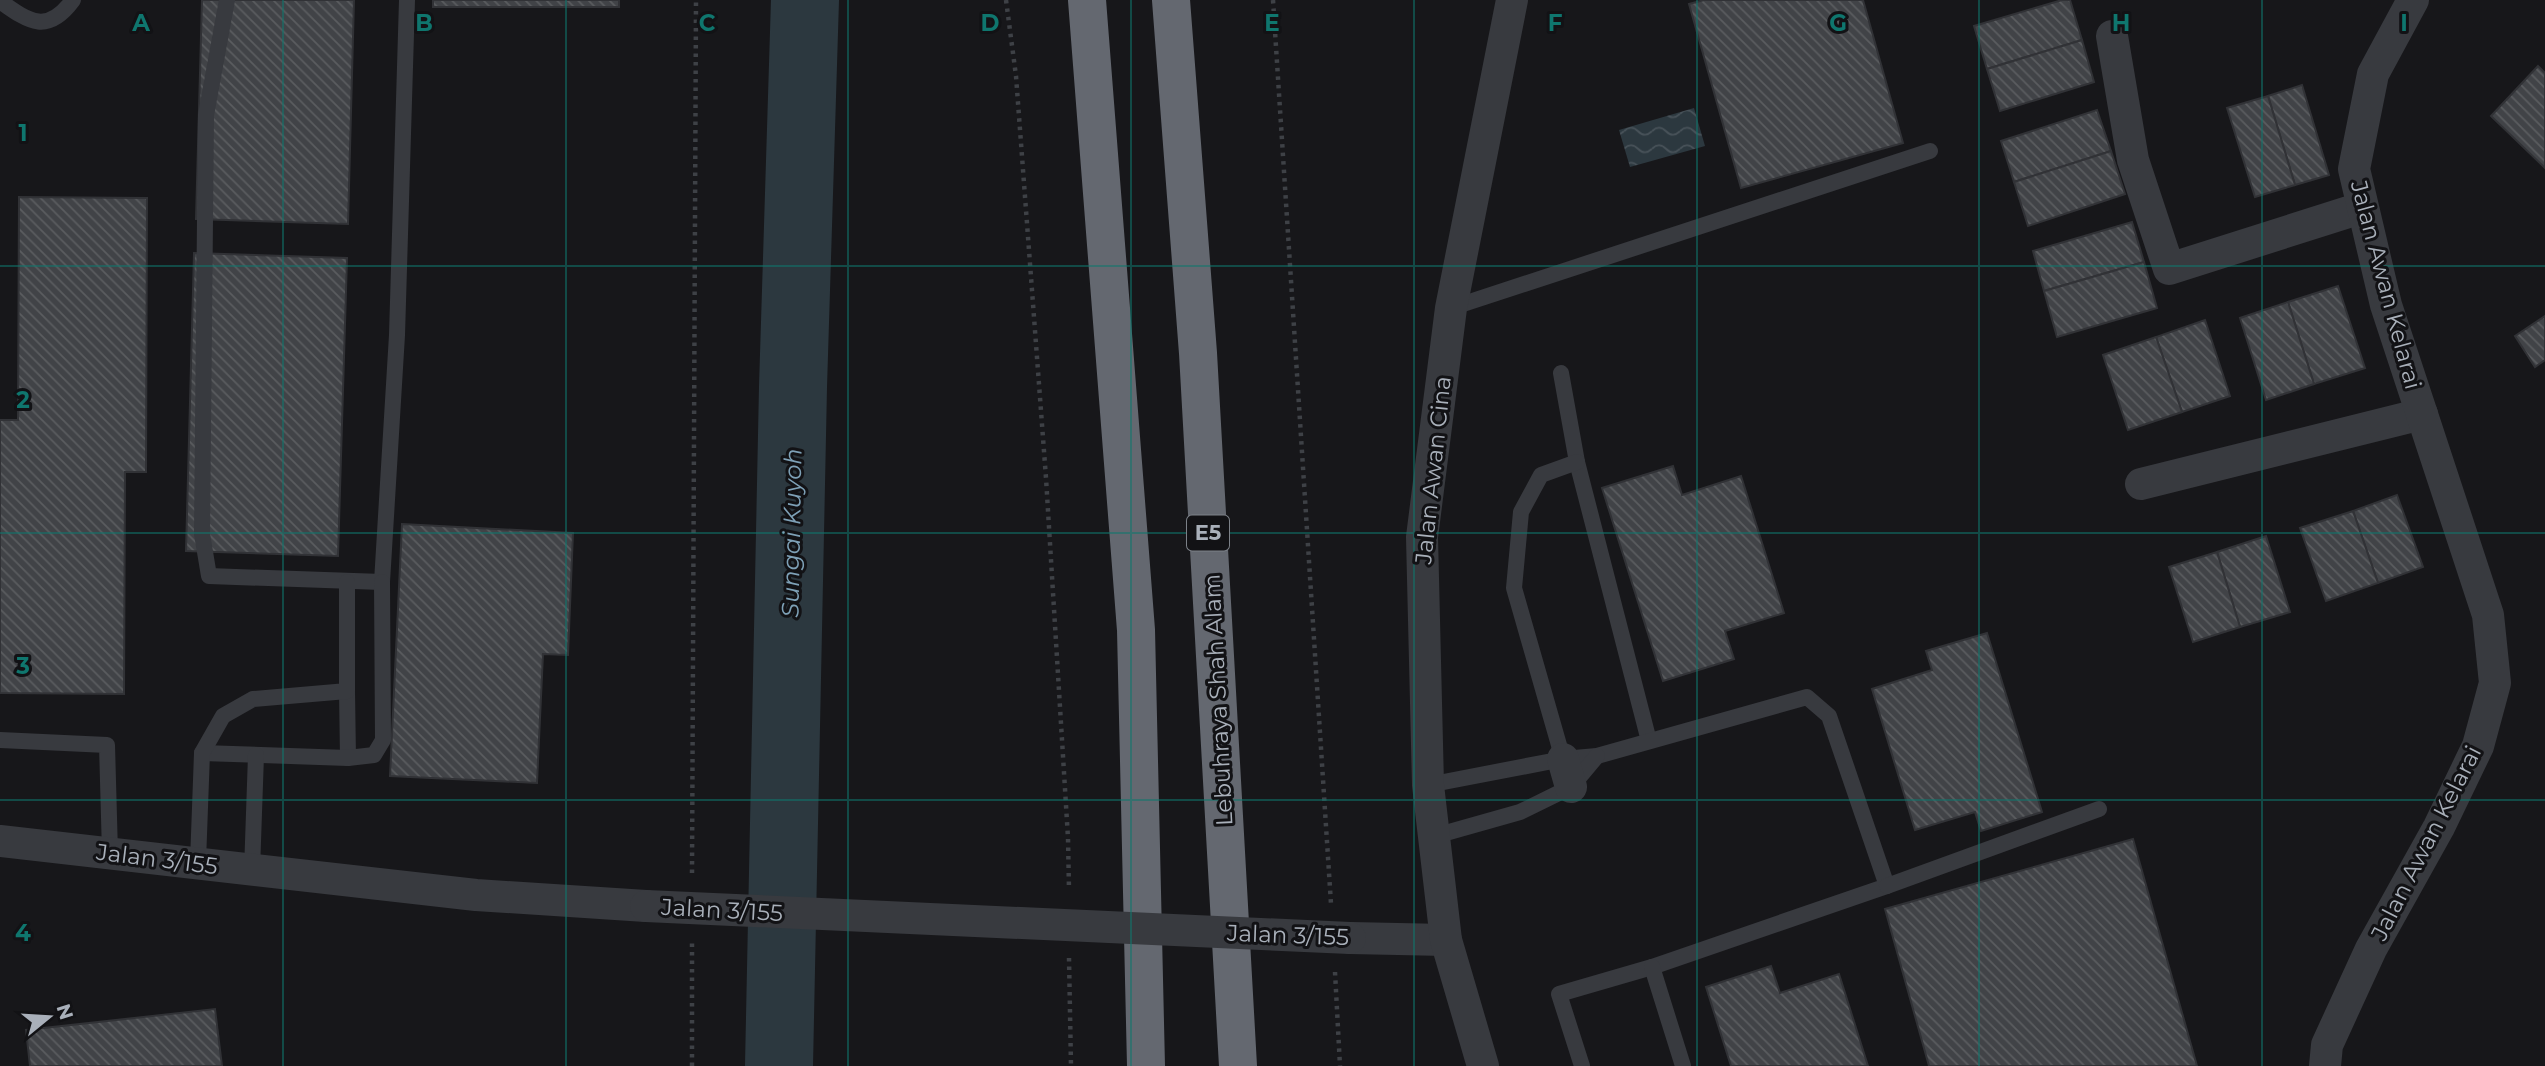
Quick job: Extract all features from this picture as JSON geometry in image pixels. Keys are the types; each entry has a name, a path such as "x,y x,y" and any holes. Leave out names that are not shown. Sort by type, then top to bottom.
{"highway":[{"path":"1087,0 1136,630 1146,1066"},
{"name":"Lebuhraya Shah Alam","path":"1171,0 1198,353 1238,1066"}],"street":[{"name":"Jalan Awan Cina","path":"1483,1066 1446,940 1429,785 1422,537 1451,308 1512,0"},
{"name":"Jalan Awan Kelarai","path":"2325,1066 2328,1045 2371,949 2439,827 2478,746 2495,683 2488,615 2386,306 2354,169 2372,74 2413,0"},
{"path":"2112,36 2133,160 2169,270 2361,208"},
{"name":"Jalan Awan Kelarai","path":"2141,484 2422,414"},
{"name":"Jalan 3/155","path":"0,841 476,895 646,906 1446,940"}],"lane":[{"path":"0,1 31,22 44,23 57,19 73,0"},
{"path":"227,0 206,115 202,534 209,576 382,582"},
{"path":"202,753 348,758 374,755 383,740 382,582 397,335 407,0"},
{"path":"1451,308 1930,151"},
{"path":"1561,373 1577,462 1649,741"},
{"path":"1567,773 1514,587 1521,512 1541,475 1577,462"},
{"path":"347,582 348,758"},
{"path":"198,862 202,753 223,716 253,699 347,691"},
{"path":"1435,836 1520,811 1567,773 1597,756 1807,697 1829,716 1887,886"},
{"path":"0,740 107,745 110,853"},
{"path":"252,871 256,755"},
{"path":"1429,785 1567,773 1597,756"},
{"path":"1582,1066 1559,994 1652,967 2099,809"},
{"path":"1652,967 1682,1066"}],"path":[{"path":"692,886 696,0"},
{"path":"1006,0 1016,76 1046,478 1069,892"},
{"path":"1273,0 1331,913"},
{"path":"692,928 692,1066"},
{"path":"1069,945 1071,1066"},
{"path":"1335,968 1340,1066"}],"water":[{"path":"1694,108 1705,146 1630,167 1619,130"}],"building":[{"path":"202,0 354,0 348,224 196,219"},
{"path":"433,0 619,0 619,7 433,7"},
{"path":"1704,0 1863,0 1903,143 1741,188 1689,4"},
{"path":"2070,0 2082,40 1987,69 1974,26"},
{"path":"2082,40 2094,82 2000,111 1987,69"},
{"path":"2538,66 2545,73 2545,168 2491,116"},
{"path":"2302,85 2329,175 2295,185 2268,96"},
{"path":"2268,96 2295,185 2255,197 2227,108"},
{"path":"2097,110 2111,151 2014,182 2001,141"},
{"path":"2111,151 2125,194 2028,226 2014,182"},
{"path":"19,197 147,198 146,472 125,472 124,694 0,693 0,420 18,420"},
{"path":"2132,222 2144,262 2044,291 2033,251"},
{"path":"194,253 347,258 338,556 186,551"},
{"path":"2144,262 2157,308 2057,337 2044,291"},
{"path":"2338,286 2365,368 2314,384 2288,302"},
{"path":"2288,302 2314,384 2266,400 2240,318"},
{"path":"2545,316 2545,360 2535,367 2515,336"},
{"path":"2205,320 2230,396 2182,412 2156,337"},
{"path":"2156,337 2182,412 2128,430 2103,355"},
{"path":"1673,466 1682,495 1741,476 1784,613 1725,631 1734,659 1663,681 1602,488"},
{"path":"2397,495 2423,567 2378,583 2353,511"},
{"path":"2353,511 2378,583 2326,601 2300,528"},
{"path":"402,524 573,533 568,655 543,654 537,783 390,776"},
{"path":"2266,536 2290,612 2240,627 2217,552"},
{"path":"2217,552 2240,627 2193,642 2169,567"},
{"path":"1987,633 2042,812 1981,831 1975,812 1915,830 1872,689 1932,670 1926,651"},
{"path":"2133,839 2197,1066 1929,1066 1885,909"},
{"path":"1771,966 1780,993 1839,974 1868,1066 1731,1066 1706,987"},
{"path":"215,1009 222,1066 30,1066 26,1030"}],"waterway":[{"name":"Sungai Kuyoh","path":"779,1066 793,387 805,0"}]}
